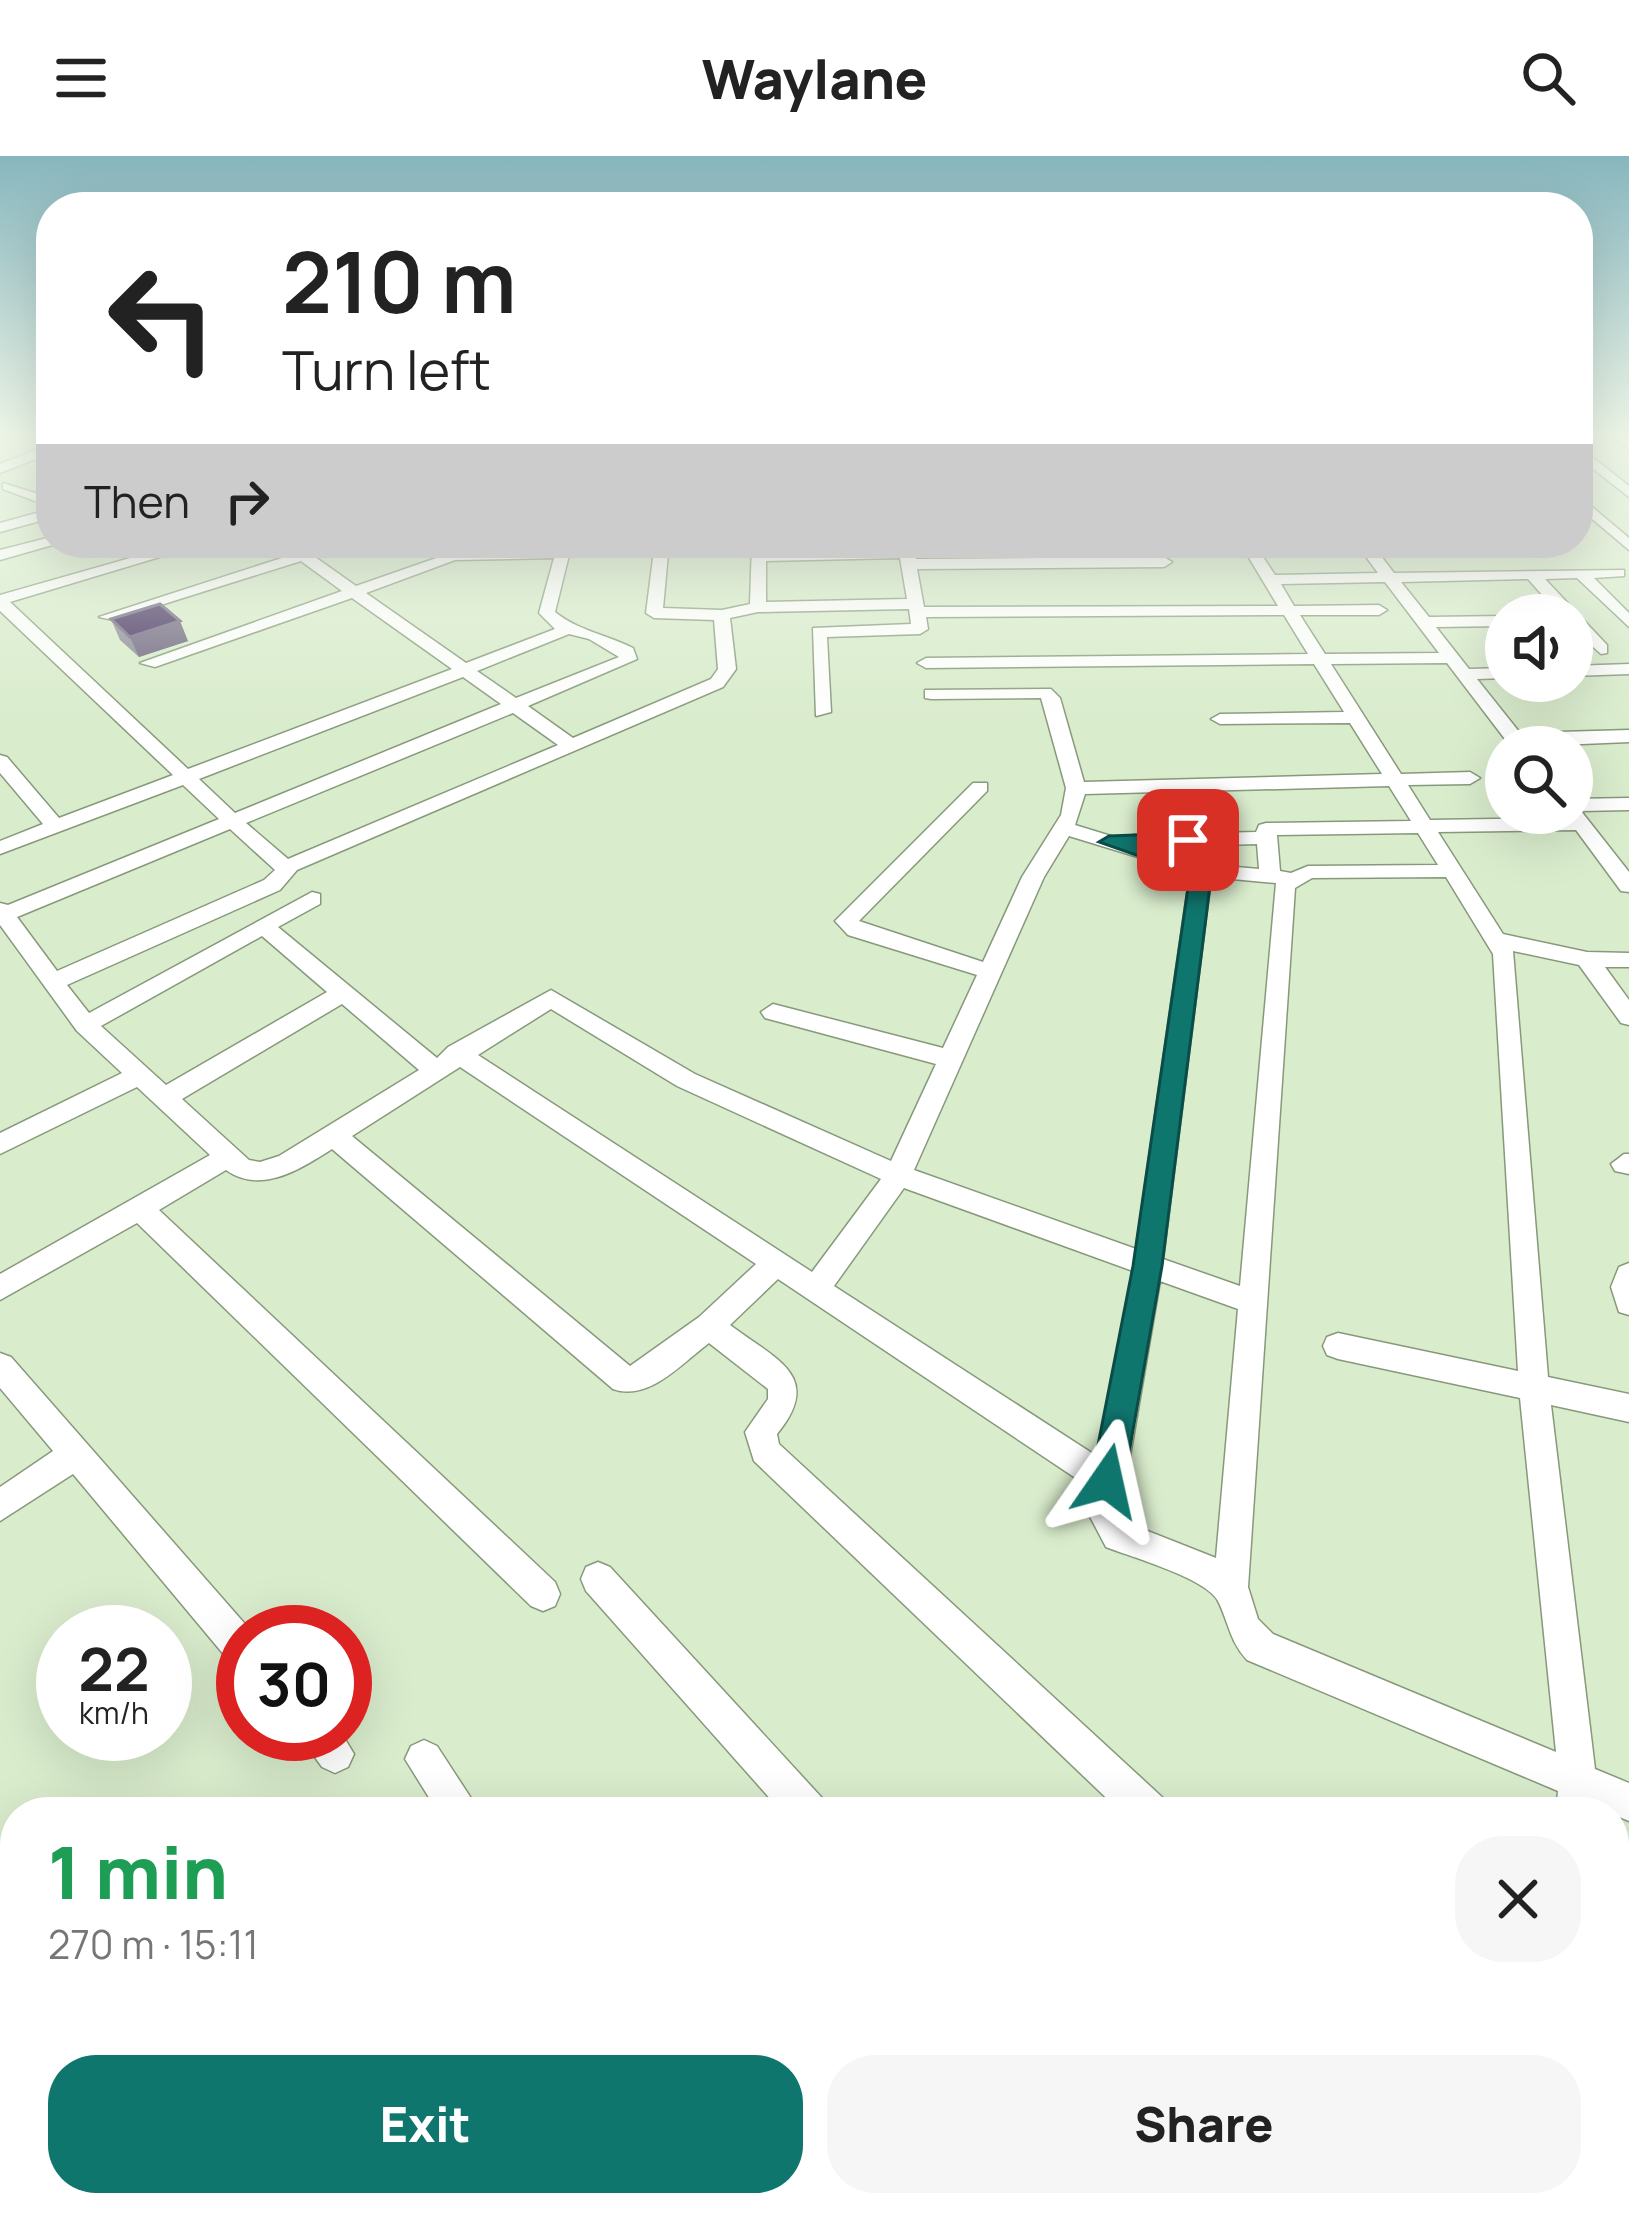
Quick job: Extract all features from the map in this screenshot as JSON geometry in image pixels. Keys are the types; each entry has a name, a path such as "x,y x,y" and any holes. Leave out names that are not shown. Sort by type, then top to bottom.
{"street":[{"path":"0,555 36,546"},
{"path":"0,601 145,558"},
{"path":"107,616 297,558"},
{"path":"307,558 569,744"},
{"path":"148,663 357,592 435,558"},
{"path":"561,558 546,616 565,628 624,649 628,659 2,912 85,1025 226,1158 242,1168 271,1171 551,998 686,1080 898,1175 1251,1302"},
{"path":"660,558 654,613 722,615 758,607 918,615 1379,610"},
{"path":"758,558 758,607"},
{"path":"817,1287 898,1175 989,971 1076,802 1051,698 1045,693 933,702 908,558"},
{"path":"1036,558 1164,562"},
{"path":"1256,558 1500,941 1534,1389 1577,1797"},
{"path":"1374,558 1505,726"},
{"path":"1580,573 1629,622"},
{"path":"1270,580 1619,573"},
{"path":"1532,574 1551,594"},
{"path":"0,601 278,864 290,866"},
{"path":"52,982 272,885 290,866 717,683 727,669 722,615"},
{"path":"822,712 819,632 918,615"},
{"path":"1424,622 1485,621"},
{"path":"0,848 565,628"},
{"path":"1593,640 1601,649"},
{"path":"926,663 1321,660 1485,670"},
{"path":"1593,670 1629,669"},
{"path":"1220,719 1358,717"},
{"path":"1593,738 1629,736"},
{"path":"0,761 57,828"},
{"path":"1076,788 1470,778"},
{"path":"980,787 846,922 856,930 989,971"},
{"path":"1593,811 1629,804"},
{"path":"1485,823 1429,828 1266,829 1285,885 1231,1587 1244,1630 1260,1647 1577,1797"},
{"path":"1062,827 1201,870 1281,878 1333,870 1456,872"},
{"path":"1590,834 1629,886"},
{"path":"1109,842 1267,838"},
{"path":"1201,870 1148,1266 1107,1481 1106,1521 1118,1536 1213,1573 1231,1587"},
{"path":"85,1025 312,899"},
{"path":"263,926 343,993 445,1061 817,1287 1107,1481"},
{"path":"1500,941 1587,959 1629,960"},
{"path":"1587,959 1629,1018"},
{"path":"163,1099 343,993"},
{"path":"773,1012 951,1059"},
{"path":"0,1144 139,1076"},
{"path":"332,1134 624,1380 638,1379 709,1326 775,1265"},
{"path":"0,1288 226,1158"},
{"path":"138,1207 543,1594"},
{"path":"1629,1275 1625,1287 1629,1303"},
{"path":"709,1326 781,1380 786,1390 783,1406 761,1432 765,1450 1133,1797"},
{"path":"1338,1346 1629,1408"},
{"path":"0,1366 216,1618"},
{"path":"0,1507 73,1456"},
{"path":"598,1580 794,1797"},
{"path":"424,1759 451,1797"}],"building":[{"path":"160,604 180,621 130,637 111,619"}],"route":[{"path":"1107,1481 1148,1266 1201,870 1109,842 1188,840"}]}
